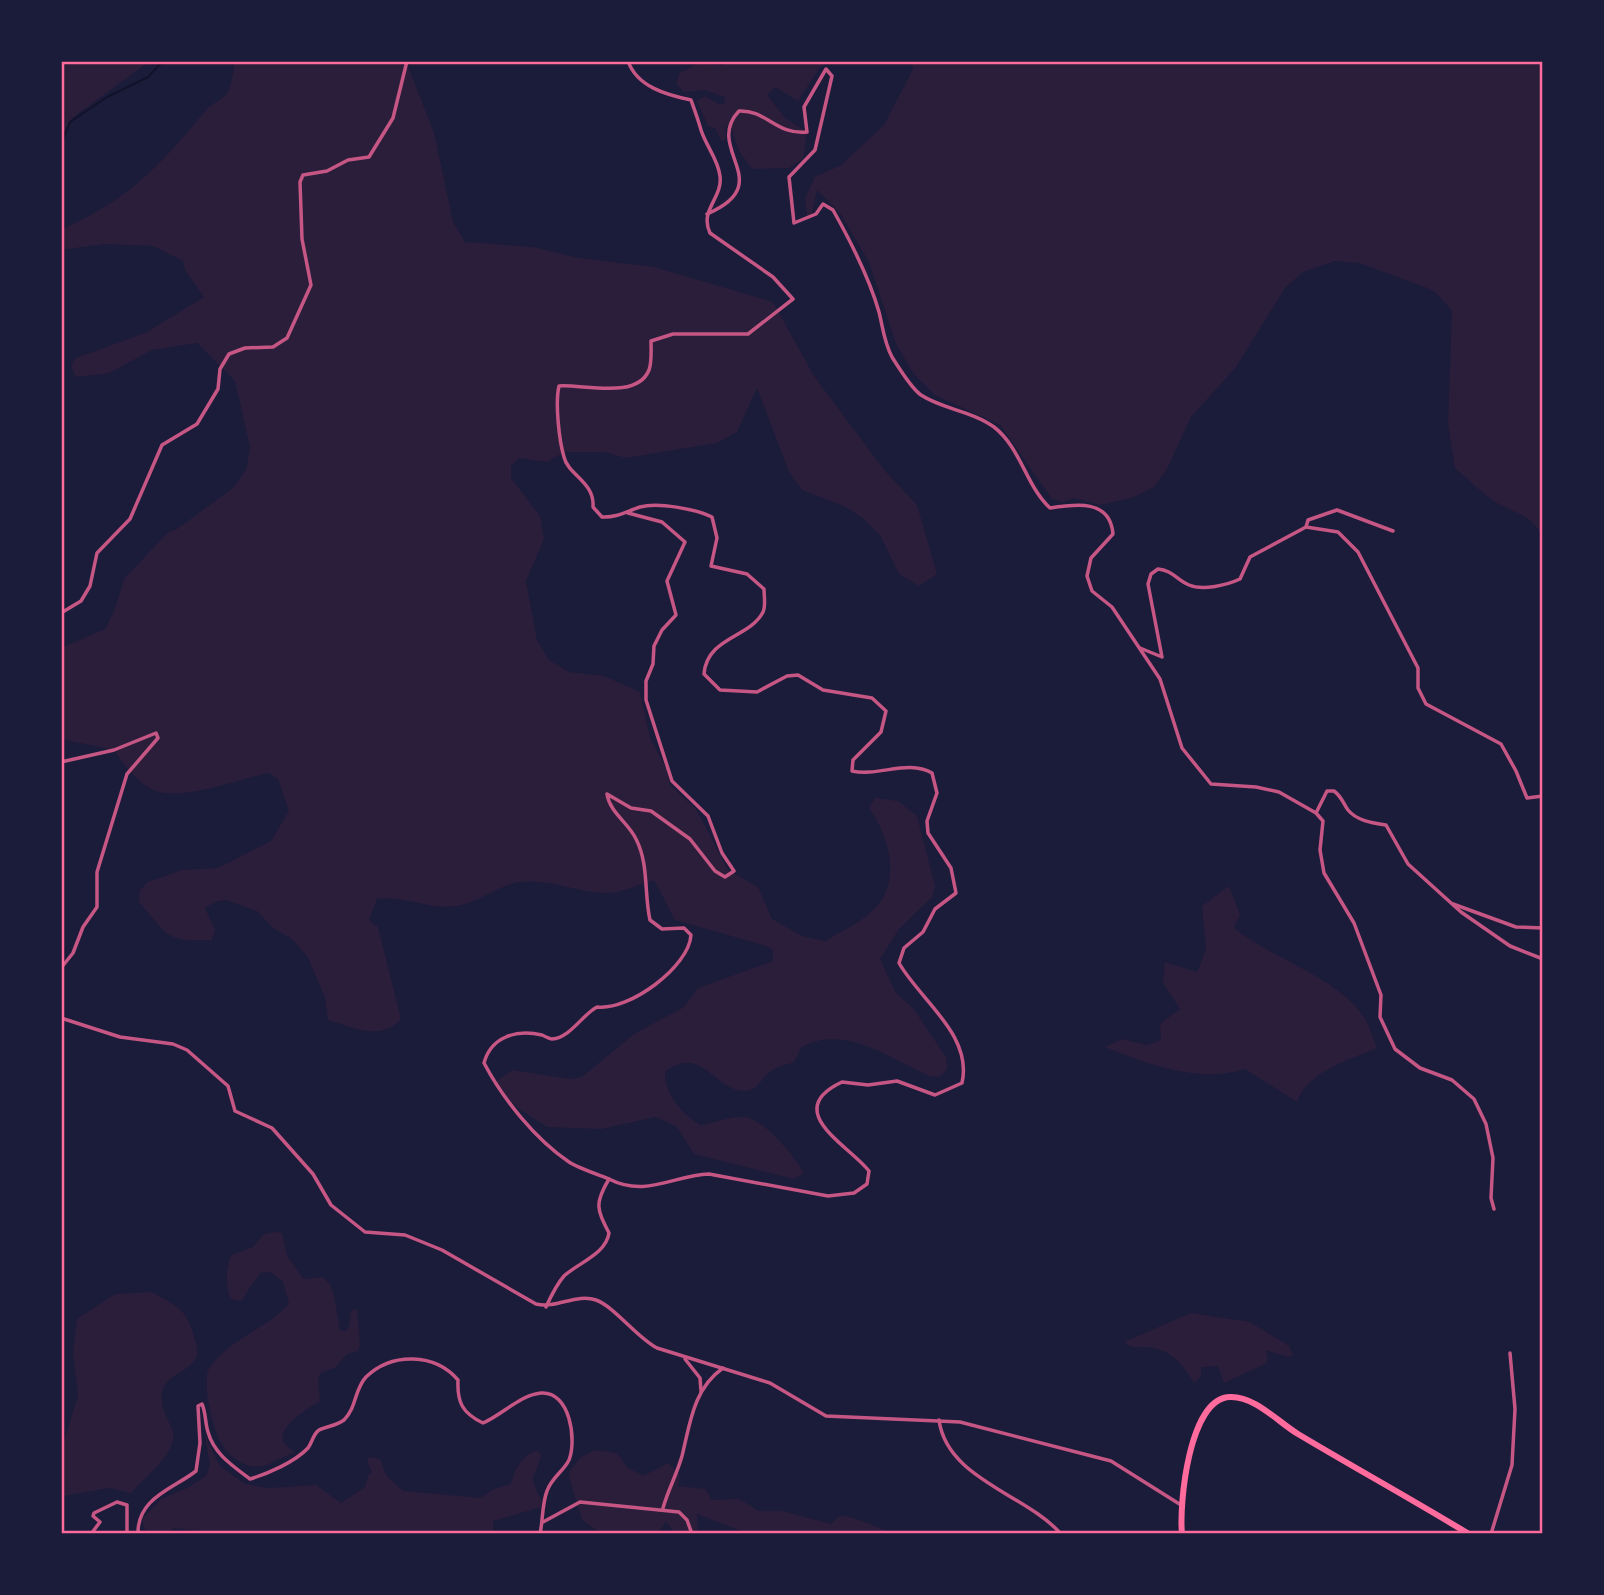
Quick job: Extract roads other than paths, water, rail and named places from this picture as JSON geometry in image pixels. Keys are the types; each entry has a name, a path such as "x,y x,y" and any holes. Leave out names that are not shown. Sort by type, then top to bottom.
{"highway":[{"path":"1182,1534 1181,1505 1194,1436 1212,1405 1226,1396 1243,1397 1298,1434 1469,1534"}],"street":[{"path":"61,613 81,601 90,586 97,553 130,519 162,445 197,424 218,389 220,369 229,355 245,348 273,347 287,338 311,285 302,239 300,182 303,175 327,171 348,160 369,157 393,118 407,61"},
{"path":"628,61 631,69 662,94 691,100 700,117 701,129 714,153 721,178 705,224 715,239 773,277 793,299 748,334 673,334 651,341 650,369 643,380 624,387 559,386 556,398 564,458 582,476 593,500 593,507 602,517 628,513 652,505 673,509 687,507 712,517 718,538 711,566 747,574 764,589 764,610 754,623 731,636 705,662 704,674 714,686 720,690 757,692 787,676 798,675 823,690 872,698 886,711 885,726 853,760 852,771 867,774 919,767 932,773 937,793 928,821 928,833 951,868 956,893 935,909 923,932 904,948 899,963 952,1032 965,1069 962,1083 934,1095 897,1081 868,1086 842,1082 824,1094 817,1111 822,1128 869,1171 867,1184 854,1193 828,1196 709,1174 691,1175 659,1187 618,1184 571,1164 560,1155 503,1097 484,1063 487,1052 501,1037 520,1033 552,1039 566,1033 597,1007 607,1008 643,994 678,965 691,945 691,936 684,928 662,929 650,920 648,887 636,839 611,808 607,794 631,808 651,811 690,839 715,871 725,877 734,871 722,853 708,816 672,781 646,701 646,681 653,664 654,646 662,630 676,615 667,581 685,542 662,522 628,513"},
{"path":"707,214 725,208 736,198 740,178 728,131 732,119 739,111 751,110 791,134 807,132 804,107 826,69 832,76 815,150 789,177 794,223 816,214 823,204 833,210 868,282 880,315 880,329 891,354 918,393 993,427 1016,451 1020,467 1032,481 1040,500 1050,508 1086,504 1102,510 1112,524 1113,534 1091,558 1087,576 1092,591 1112,607 1160,679 1182,748 1211,784 1256,787 1279,792 1316,813 1323,821 1324,836 1320,850 1324,873 1354,923 1381,995 1380,1017 1395,1049 1420,1068 1452,1080 1474,1099 1486,1124 1493,1158 1490,1198 1494,1209"},
{"path":"1306,527 1308,520 1337,510 1393,531"},
{"path":"1139,648 1162,657 1148,584 1151,574 1158,569 1167,570 1190,586 1226,585 1240,579 1250,557 1265,546 1306,527 1338,532 1357,552 1418,668 1418,688 1426,704 1501,744 1517,771 1527,798 1543,796"},
{"path":"61,762 114,750 156,733 158,738 127,774 97,872 97,907 83,928 73,953 61,968"},
{"path":"1316,813 1327,791 1334,791 1342,797 1349,811 1362,820 1386,825 1408,864 1451,903 1510,946 1543,960"},
{"path":"1451,903 1516,927 1543,928"},
{"path":"61,1018 120,1037 173,1044 187,1050 228,1086 235,1111 272,1128 313,1174 331,1205 365,1232 405,1235 442,1250 524,1299 546,1307 587,1298 598,1301 643,1341 684,1357 770,1383 827,1416 960,1422 1111,1461 1181,1505"},
{"path":"546,1307 564,1277 603,1247 608,1239 609,1233 598,1217 599,1201 609,1179"},
{"path":"1491,1534 1512,1465 1515,1409 1510,1353"},
{"path":"138,1534 141,1514 149,1503 196,1471 200,1443 198,1406 202,1404 209,1437 216,1449 250,1479 294,1458 307,1448 317,1432 342,1421 354,1407 358,1391 367,1377 395,1362 415,1357 448,1368 458,1380 457,1401 466,1413 483,1423 540,1393 552,1394 560,1401 570,1421 570,1458 554,1475 546,1494 540,1534"},
{"path":"684,1357 700,1378 701,1394"},
{"path":"663,1508 681,1458 689,1421 701,1394 713,1376 723,1368"},
{"path":"939,1420 941,1436 963,1464 1048,1519 1061,1534"},
{"path":"91,1534 100,1522 93,1516 94,1513 117,1502 125,1502 128,1512 127,1534"},
{"path":"543,1522 580,1502 663,1508 679,1512 687,1520 692,1534"}],"waterway":[{"path":"61,144 70,122 107,97 148,77 163,61"}]}
